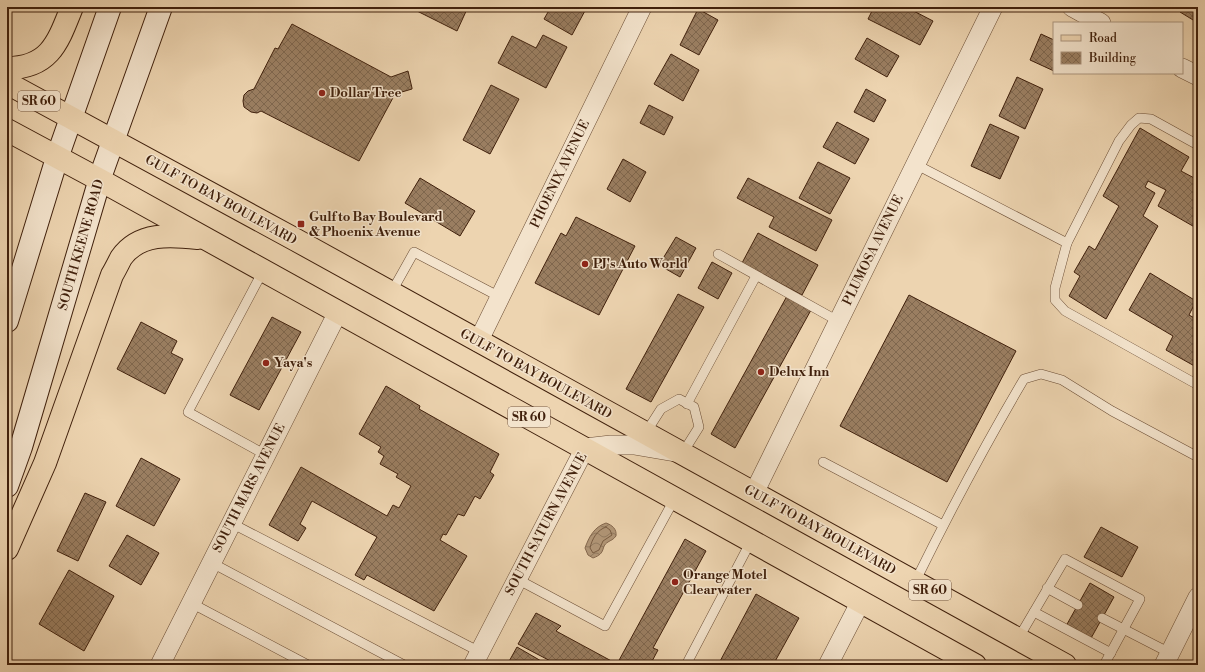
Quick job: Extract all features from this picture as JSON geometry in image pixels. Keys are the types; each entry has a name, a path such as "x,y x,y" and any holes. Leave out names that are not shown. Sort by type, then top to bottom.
{"main road":[{"path":"7,68 19,68 38,62 54,48 72,7"},
{"path":"7,321 57,158 110,7"},
{"name":"SOUTH KEENE ROAD","path":"7,486 21,447 100,180 113,140 162,7"},
{"name":"GULF TO BAY BOULEVARD","path":"7,83 1066,665"},
{"name":"SR 60","path":"7,130 585,448 973,664"},
{"path":"7,549 45,463 112,275 122,258 132,246 151,238 171,236 205,239"}],"street":[{"name":"PHOENIX AVENUE","path":"478,342 642,7"},
{"name":"PLUMOSA AVENUE","path":"754,494 914,164 993,7"},
{"path":"1072,7 1099,22"},
{"path":"1183,68 1198,76"},
{"name":"SOUTH MARS AVENUE","path":"160,665 338,312"},
{"name":"SOUTH SATURN AVENUE","path":"476,659 585,448 611,445 634,445 682,454"},
{"path":"1167,659 1198,597"},
{"path":"828,665 860,601"}],"lane":[{"path":"1198,145 1151,119 1139,118 1131,125 1119,140 1067,243 1055,288 1055,300 1065,311 1198,385"},
{"path":"914,164 1067,243"},
{"path":"391,293 414,252 500,297"},
{"path":"718,254 838,321"},
{"path":"263,271 188,412 266,455"},
{"path":"687,404 756,276"},
{"path":"915,582 989,438 1024,380 1041,374 1062,380 1112,411 1198,457"},
{"path":"645,434 661,409 679,399 694,407 699,427 682,454"},
{"path":"823,462 943,525"},
{"path":"517,579 605,626 675,498"},
{"path":"232,523 476,659"},
{"path":"686,665 751,541"},
{"path":"1018,639 1065,559 1140,599 1104,665"},
{"path":"212,563 404,665"},
{"path":"1047,588 1078,605"},
{"path":"191,603 308,665"},
{"path":"1034,612 1111,653"},
{"path":"1102,618 1124,630 1167,659"}],"water":[{"path":"606,523 614,528 616,531 616,536 604,546 600,554 593,558 588,555 585,548 592,533 598,527"}],"building":[{"path":"414,7 468,7 457,31 413,9"},
{"path":"551,7 587,7 572,35 544,19"},
{"path":"874,7 906,7 933,21 920,45 868,19"},
{"path":"1183,7 1198,7 1198,23 1180,12"},
{"path":"698,9 718,20 699,55 680,45"},
{"name":"Dollar Tree","path":"292,24 391,77 408,71 412,89 395,94 359,161 261,111 257,113 251,112 244,107 244,95 248,91 254,89 275,48 278,49"},
{"path":"1041,34 1053,40 1053,71 1030,60"},
{"path":"543,35 567,47 546,88 498,63 512,36 536,48"},
{"path":"867,38 899,56 887,77 855,59"},
{"path":"671,54 699,70 683,101 654,84"},
{"path":"1017,77 1043,89 1025,129 999,116"},
{"path":"491,85 519,99 490,154 463,140"},
{"path":"866,89 886,100 874,122 854,112"},
{"path":"649,105 673,117 664,135 640,123"},
{"path":"837,122 869,139 855,164 823,147"},
{"path":"990,124 1019,137 1000,179 971,166"},
{"path":"1140,128 1189,157 1181,171 1198,180 1198,229 1158,206 1166,190 1148,181 1145,187 1155,193 1143,216 1158,226 1106,319 1069,296 1080,276 1074,272 1089,246 1095,250 1119,206 1103,196"},
{"path":"623,159 646,172 630,202 607,189"},
{"path":"818,162 850,178 830,214 799,198"},
{"path":"420,178 475,211 460,236 405,203"},
{"path":"748,178 832,220 816,251 769,227 774,217 737,198"},
{"name":"PJ's Auto World","path":"576,217 635,246 599,315 535,283 561,233 566,236"},
{"path":"758,233 818,265 802,295 742,263"},
{"path":"676,237 696,248 680,277 659,265"},
{"path":"712,262 732,273 718,299 698,288"},
{"path":"1150,273 1196,301 1189,315 1198,320 1198,368 1166,350 1173,336 1129,310"},
{"path":"678,294 704,307 651,402 626,389"},
{"path":"909,295 1016,351 947,482 840,426"},
{"name":"Delux Inn","path":"787,296 811,310 735,448 711,434"},
{"name":"Yaya's","path":"272,317 301,332 259,410 230,395"},
{"path":"141,322 177,341 171,353 183,359 165,394 117,369"},
{"path":"386,386 420,406 419,409 499,454 490,472 494,475 480,499 475,496 464,516 458,514 446,535 443,534 440,540 467,556 434,611 367,575 364,580 355,575 377,537 312,501 300,524 306,528 298,541 269,525 301,467 387,516 393,505 399,508 411,486 396,477 398,474 380,464 384,456 378,452 381,447 359,434"},
{"path":"141,458 180,479 154,526 116,506"},
{"path":"85,493 106,502 78,561 57,551"},
{"path":"1101,527 1138,547 1122,577 1084,557"},
{"path":"127,535 159,553 141,585 109,566"},
{"name":"Orange Motel Clearwater","path":"685,539 706,551 653,648 658,650 650,665 558,665 518,644 536,613 561,626 556,631 617,664"},
{"path":"69,570 114,596 84,651 39,624"},
{"path":"1090,583 1114,597 1090,640 1066,626"},
{"path":"756,594 799,618 773,665 718,665"},
{"path":"517,647 548,665 507,665"}],"place":[{"name":"Dollar Tree","path":"322,93"},
{"name":"Gulf to Bay Boulevard & Phoenix Avenue","path":"301,224"},
{"name":"PJ's Auto World","path":"585,264"},
{"name":"Yaya's","path":"266,363"},
{"name":"Delux Inn","path":"761,372"},
{"name":"Orange Motel Clearwater","path":"675,582"}]}
